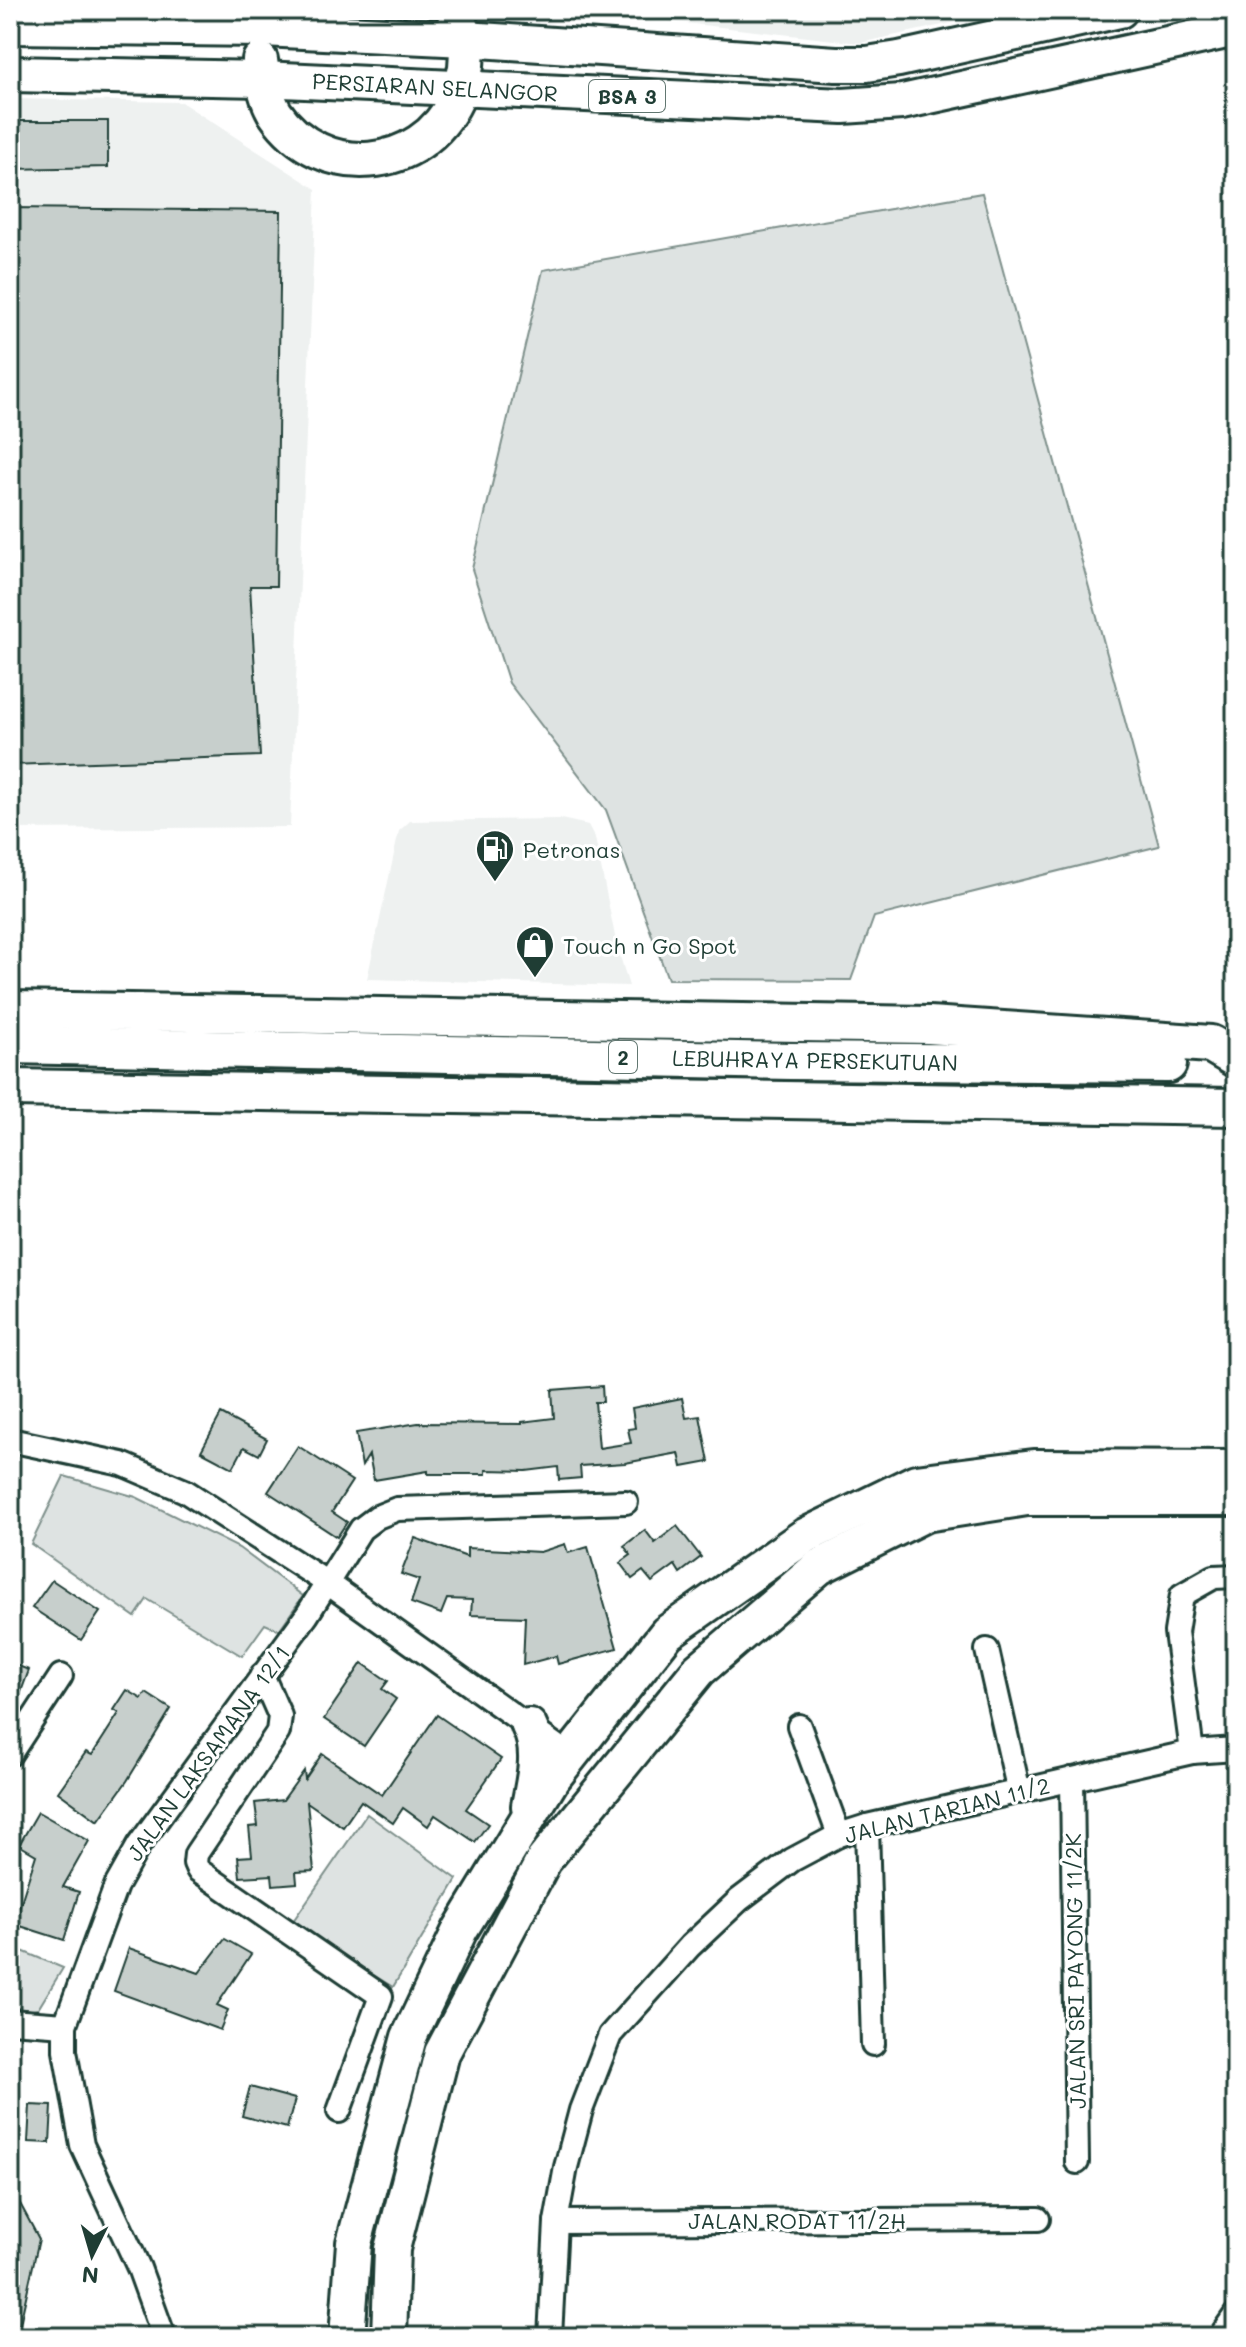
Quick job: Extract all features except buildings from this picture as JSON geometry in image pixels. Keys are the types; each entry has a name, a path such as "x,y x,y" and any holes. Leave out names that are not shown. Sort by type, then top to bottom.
{"highway":[{"path":"10,1010 929,1025 1211,1044 1236,1062"},
{"name":"LEBUHRAYA PERSEKUTUAN","path":"10,1045 791,1061 1236,1062"},
{"name":"LEBUHRAYA PERSEKUTUAN","path":"10,1088 1236,1107"}],"main road":[{"name":"BSA 3","path":"10,26 268,20 459,24 836,64 867,64 1120,10"},
{"path":"268,20 259,54 262,79 274,111 298,138 329,155 364,161 396,156 425,141 448,118 462,88 466,64 459,24"},
{"name":"PERSIARAN SELANGOR","path":"10,74 262,79 843,106 902,102 1236,29"},
{"path":"347,2337 354,2243 409,2037 460,1930 552,1779 559,1738 667,1633 805,1536 916,1482 1034,1467 1236,1468"},
{"path":"544,1860 699,1670 819,1567 925,1514 1027,1498 1236,1498"},
{"path":"526,1822 535,1772 535,1739 559,1738 600,1746 690,1681"},
{"path":"389,2337 392,2249 442,2053 544,1860 575,1793 578,1771 559,1738"}],"street":[{"path":"10,1440 122,1464 185,1491 559,1738"},
{"name":"JALAN LAKSAMANA 12/1","path":"164,2337 139,2268 82,2145 65,2051 65,2025 116,1886 139,1845 329,1584 361,1529 377,1517 397,1509 626,1502"},
{"path":"1192,1752 1176,1632 1182,1595 1214,1577 1236,1576"},
{"path":"987,1650 1019,1792"},
{"path":"262,1675 280,1716 278,1732 196,1854 195,1863 198,1870 238,1899 381,1996 339,2111"},
{"path":"10,1754 61,1676"},
{"path":"799,1726 839,1835"},
{"name":"JALAN TARIAN 11/2","path":"550,2337 556,2222 566,2167 581,2110 610,2035 690,1946 739,1900 792,1860 839,1835 867,1826 1192,1752 1236,1749"},
{"name":"JALAN SRI PAYONG 11/2K","path":"1072,1779 1077,2162"},
{"path":"867,1826 873,2044"},
{"path":"10,2021 65,2025"},
{"name":"JALAN RODAT 11/2H","path":"556,2222 1038,2219"},
{"path":"1220,2337 1236,2314"}],"shaded area":[{"path":"571,10 1011,10 860,43"},
{"path":"10,99 181,102 316,189 290,827 10,829"},
{"path":"982,193 1159,846 874,917 851,980 668,979 606,810 509,683 472,569 543,270"},
{"path":"561,819 588,825 595,838 617,946 629,986 367,979 399,831 410,821"},
{"path":"64,1476 136,1497 239,1548 303,1596 279,1630 265,1624 242,1656 147,1599 135,1617 31,1544"},
{"path":"367,1814 457,1879 393,1987 291,1924"},
{"path":"10,1946 63,1968 38,2009 10,2009"}],"place":[{"name":"Petronas","path":"495,883"},
{"name":"Touch n Go Spot","path":"535,979"}]}
